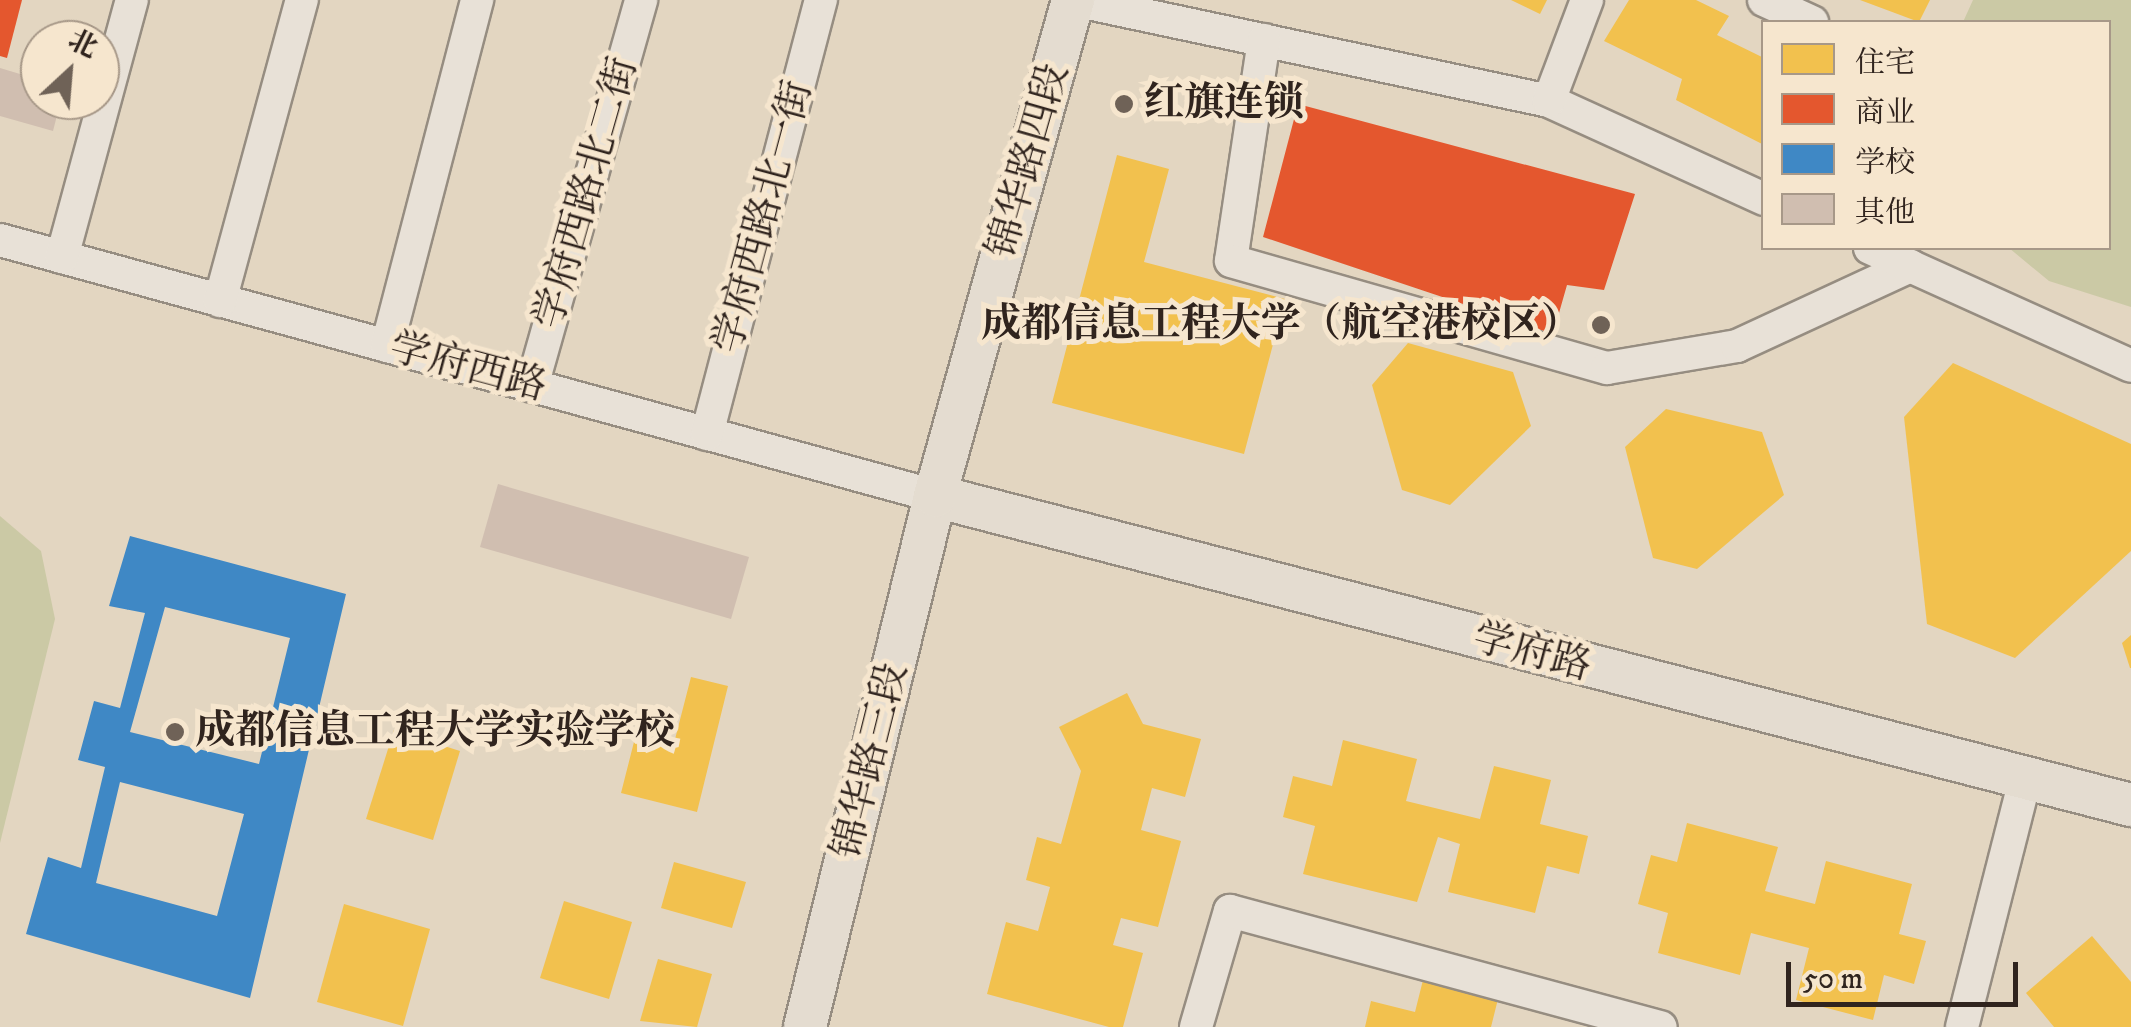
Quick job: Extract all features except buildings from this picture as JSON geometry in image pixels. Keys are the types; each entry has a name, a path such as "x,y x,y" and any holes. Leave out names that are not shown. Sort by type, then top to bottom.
{"main road":[{"name":"锦华路四段","path":"935,496 1074,0"},
{"name":"学府路","path":"935,496 2131,805"},
{"name":"锦华路三段","path":"806,1027 935,496"}],"street":[{"path":"62,257 132,0"},
{"path":"220,300 302,0"},
{"path":"387,346 477,0"},
{"name":"学府西路北二街","path":"532,386 642,0"},
{"name":"学府西路北一街","path":"707,434 820,0"},
{"path":"1074,0 1548,102 1761,198"},
{"path":"1548,102 1587,0"},
{"path":"1764,0 1808,20"},
{"path":"1264,40 1231,261 1607,368 1737,346 1910,266"},
{"name":"学府西路","path":"0,240 935,496"},
{"path":"1874,250 2131,366"},
{"path":"1962,1027 2025,780"},
{"path":"1196,1027 1230,910 1579,1017 1660,1027"}],"shaded area":[{"path":"1973,0 2131,0 2131,307 2049,281 2011,250 2111,250 2111,20 1964,20"},
{"path":"0,516 41,551 55,619 0,843"}],"place":[{"name":"红旗连锁","path":"1124,104"},
{"name":"成都信息工程大学（航空港校区）","path":"1601,325"},
{"name":"成都信息工程大学实验学校","path":"175,732"}]}
